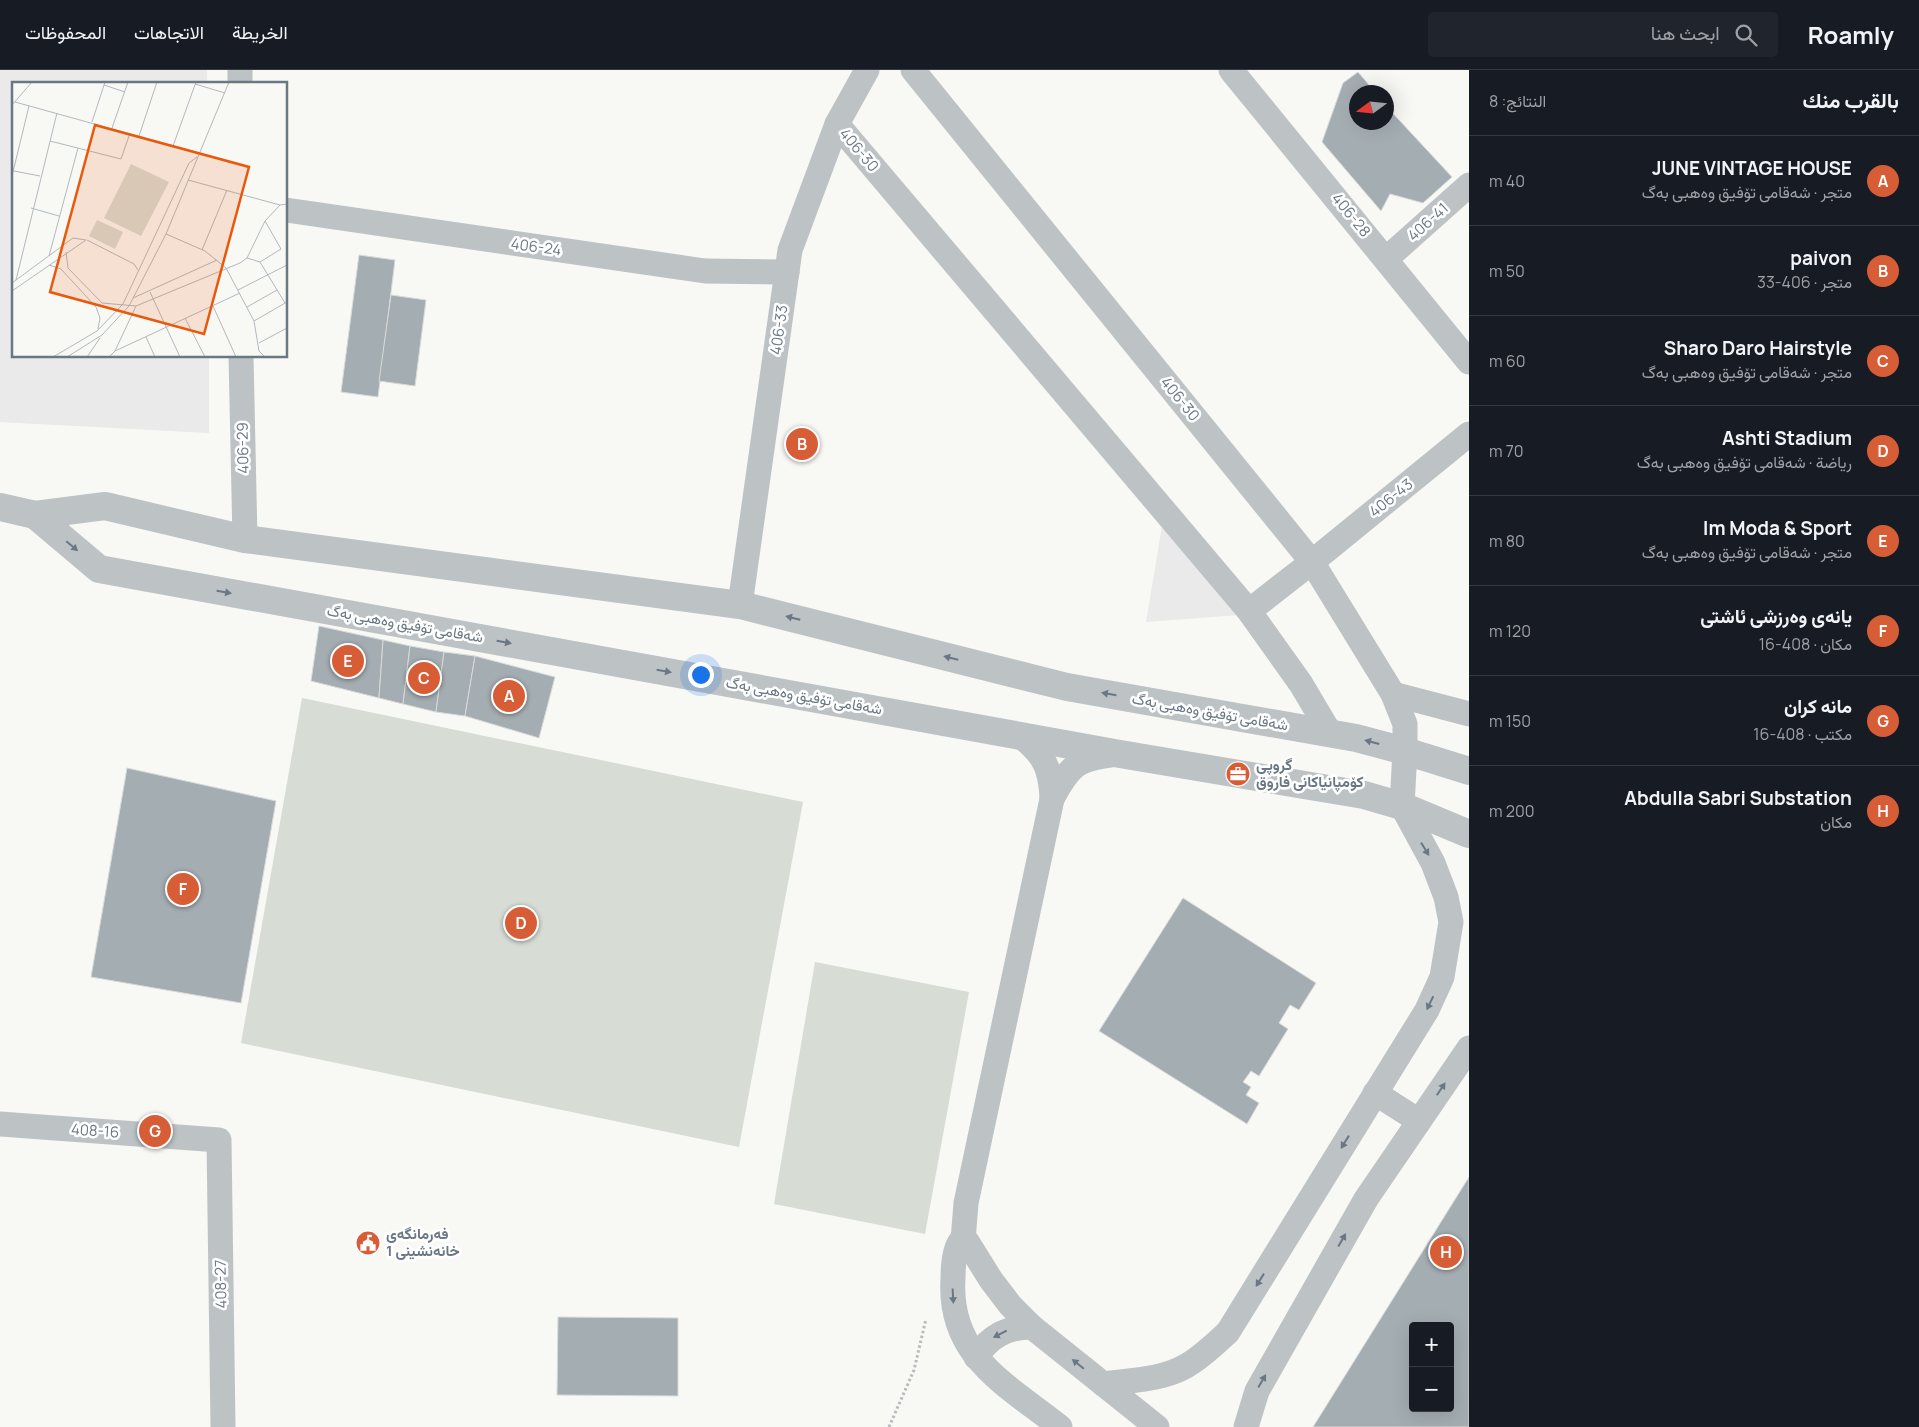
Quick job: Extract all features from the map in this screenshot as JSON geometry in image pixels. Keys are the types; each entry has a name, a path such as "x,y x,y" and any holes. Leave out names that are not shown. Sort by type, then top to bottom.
{"street":[{"name":"406-33","path":"740,605 790,250 837,124 867,70"},
{"name":"406-30","path":"913,70 1312,562 1393,694 1405,724 1402,806"},
{"name":"406-28","path":"1231,70 1469,362"},
{"name":"406-30","path":"837,124 1249,611 1301,684 1330,733"},
{"name":"406-41","path":"1386,259 1469,185"},
{"name":"406-24","path":"288,210 705,271 787,272"},
{"name":"406-29","path":"241,358 245,539"},
{"name":"406-43","path":"1249,611 1469,434"},
{"name":"شەقامی تۆفیق وەهبی بەگ","path":"0,507 35,515 105,506 245,539 740,605 1067,687 1356,738 1469,771"},
{"name":"شەقامی تۆفیق وەهبی بەگ","path":"35,515 99,569 1120,754 1364,795 1402,806 1469,834"},
{"path":"1393,694 1469,714"},
{"path":"1020,735 1036,748 1048,769 1052,799"},
{"path":"1060,1427 992,1374 976,1357 963,1338 954,1316 953,1270 958,1245 963,1241 966,1203 1052,799 1070,769 1088,758 1120,754"},
{"path":"1103,1384 1162,1376 1185,1367 1208,1351 1228,1332 1427,1010 1442,977 1451,922 1446,897 1433,863 1402,806"},
{"path":"1246,1427 1257,1390 1366,1199 1469,1048"},
{"path":"1375,1093 1419,1121"},
{"name":"408-16","path":"0,1124 219,1140"},
{"name":"408-27","path":"219,1140 222,1427"},
{"path":"963,1241 968,1243 991,1280 1010,1305 1032,1327 1157,1427"},
{"path":"976,1357 983,1346 993,1337 1018,1327 1032,1327"}],"path":[{"path":"889,1427 914,1370 927,1319"}],"shaded area":[{"path":"0,70 207,70 207,82 12,82 12,358 209,358 209,433 0,422"},
{"path":"1163,520 1239,615 1146,622"},
{"path":"302,698 803,802 739,1147 241,1043"},
{"path":"815,962 969,992 925,1234 774,1204"}],"building":[{"path":"1358,72 1369,85 1349,85 1349,130 1394,130 1394,115 1452,177 1423,203 1390,194 1381,211 1322,142 1343,83"},
{"path":"359,255 395,260 378,397 341,392"},
{"path":"391,295 426,300 415,386 379,381"},
{"path":"319,626 383,640 379,698 311,681"},
{"path":"383,640 410,646 403,704 379,698"},
{"path":"410,646 444,652 436,712 403,704"},
{"path":"444,652 475,656 465,716 436,712"},
{"path":"475,656 555,677 539,738 465,716"},
{"path":"127,768 276,801 241,1003 91,977"},
{"path":"1183,898 1316,983 1299,1010 1290,1005 1279,1023 1288,1029 1259,1076 1251,1071 1243,1082 1251,1087 1246,1095 1259,1103 1247,1124 1099,1031"},
{"path":"1469,1177 1469,1427 1313,1427"},
{"path":"558,1317 678,1318 678,1396 557,1395"}],"place":[{"name":"paivon","path":"802,444"},
{"name":"Im Moda & Sport","path":"348,661"},
{"name":"Sharo Daro Hairstyle","path":"424,678"},
{"name":"JUNE VINTAGE HOUSE","path":"509,696"},
{"name":"گروپی کۆمپانیاکانی فاروق","path":"1238,774"},
{"name":"یانەی وەرزشی ئاشتی","path":"183,889"},
{"name":"Ashti Stadium","path":"521,923"},
{"name":"مانه كران","path":"155,1131"},
{"name":"فەرمانگەی خانەنشینی 1","path":"368,1243"},
{"name":"Abdulla Sabri Substation","path":"1446,1252"}]}
